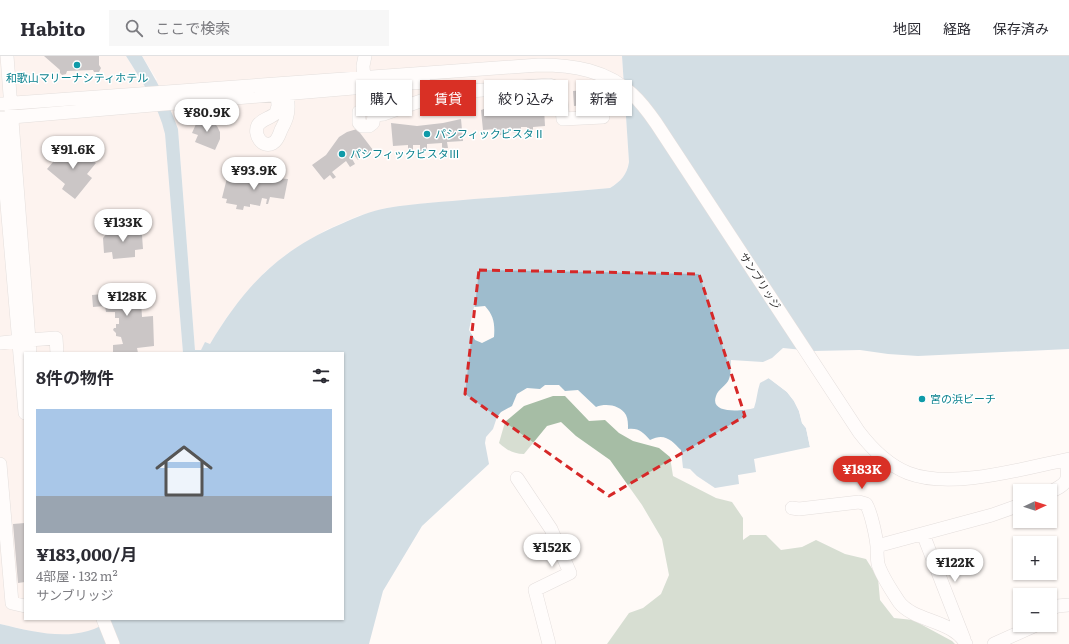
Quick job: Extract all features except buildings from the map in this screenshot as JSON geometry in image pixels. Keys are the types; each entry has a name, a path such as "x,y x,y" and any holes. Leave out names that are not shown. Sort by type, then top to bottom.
{"street":[{"path":"7,56 6,104 4,119 26,345"},
{"path":"364,80 363,61 365,56"},
{"name":"サンブリッジ","path":"395,80 568,69 595,72 620,85 633,95 656,123 868,443 875,450 896,466 913,474 932,478 974,478 1068,459"},
{"path":"4,119 282,89 356,83"},
{"path":"412,104 443,93 549,86 558,88 560,91 563,119 603,116"},
{"path":"6,104 282,89"},
{"path":"0,343 26,345 56,338 57,352"},
{"path":"1057,488 1068,482 1068,459"},
{"path":"0,464 12,603 24,606"},
{"path":"517,478 551,529 570,573 535,590 549,644"},
{"path":"792,508 796,510 827,505 863,502 868,507 877,546 879,565 900,603 908,610 952,631 965,642"},
{"path":"877,546 992,515 1013,508"},
{"path":"923,534 965,642"},
{"path":"1057,606 1069,605"},
{"path":"102,620 113,644"},
{"path":"994,644 1021,638"}],"highlighted area":[{"path":"479,270 699,274 745,416 609,496 465,394"}],"shaded area":[{"path":"0,56 126,56 142,81 157,80 142,56 622,56 624,80 576,80 576,116 626,116 629,162 625,177 610,188 421,204 386,208 358,216 326,230 288,253 265,272 227,317 210,344 201,350 195,350 178,129 158,111 163,121 165,134 183,352 24,352 24,620 111,620 93,632 77,637 53,636 0,624"}],"green space":[{"path":"553,396 565,396 589,421 605,420 619,433 633,441 659,448 670,457 673,476 716,498 732,502 743,518 743,540 750,535 766,535 781,550 802,547 816,540 845,554 866,559 878,578 880,600 894,618 913,620 955,644 607,644 629,613 643,608 661,594 669,575 662,539 642,505 610,460 576,436 561,422 547,426 524,454 510,451 499,443 505,422 524,406"}],"water":[{"path":"126,56 142,56 166,101 178,129 195,350 201,350 205,342 210,344 236,305 265,272 299,246 347,221 381,209 409,205 610,188 625,174 629,162 626,116 632,116 632,80 624,80 622,56 1069,56 1069,349 918,356 860,350 813,351 783,348 772,358 763,362 731,360 731,372 729,379 716,396 715,402 718,406 722,409 736,411 754,408 760,383 769,378 787,392 794,401 799,411 802,423 806,428 810,447 754,459 756,472 738,475 739,484 715,488 697,476 690,469 683,468 681,450 671,441 664,437 650,440 638,430 628,429 626,415 617,407 604,405 596,407 578,390 565,391 559,385 545,385 540,389 527,388 517,394 512,406 501,412 497,417 493,429 486,437 485,443 489,464 422,526 383,591 369,644 0,644 0,624 29,631 72,634 86,632 99,627 110,620 344,620 344,352 183,352 165,134 154,103","holes":["485,306 493,320 494,337 482,343 475,340 469,330 474,307"]}],"pier":[{"path":"770,376 789,390 801,410 803,422 808,427 812,447 810,447 806,428 802,423 799,411 794,401 787,392 767,377"}],"place":[{"name":"和歌山マリーナシティホテル","path":"77,65"},
{"name":"パシフィックビスタⅡ","path":"427,134"},
{"name":"パシフィックビスタⅢ","path":"342,154"},
{"name":"宮の浜ビーチ","path":"922,399"}]}
